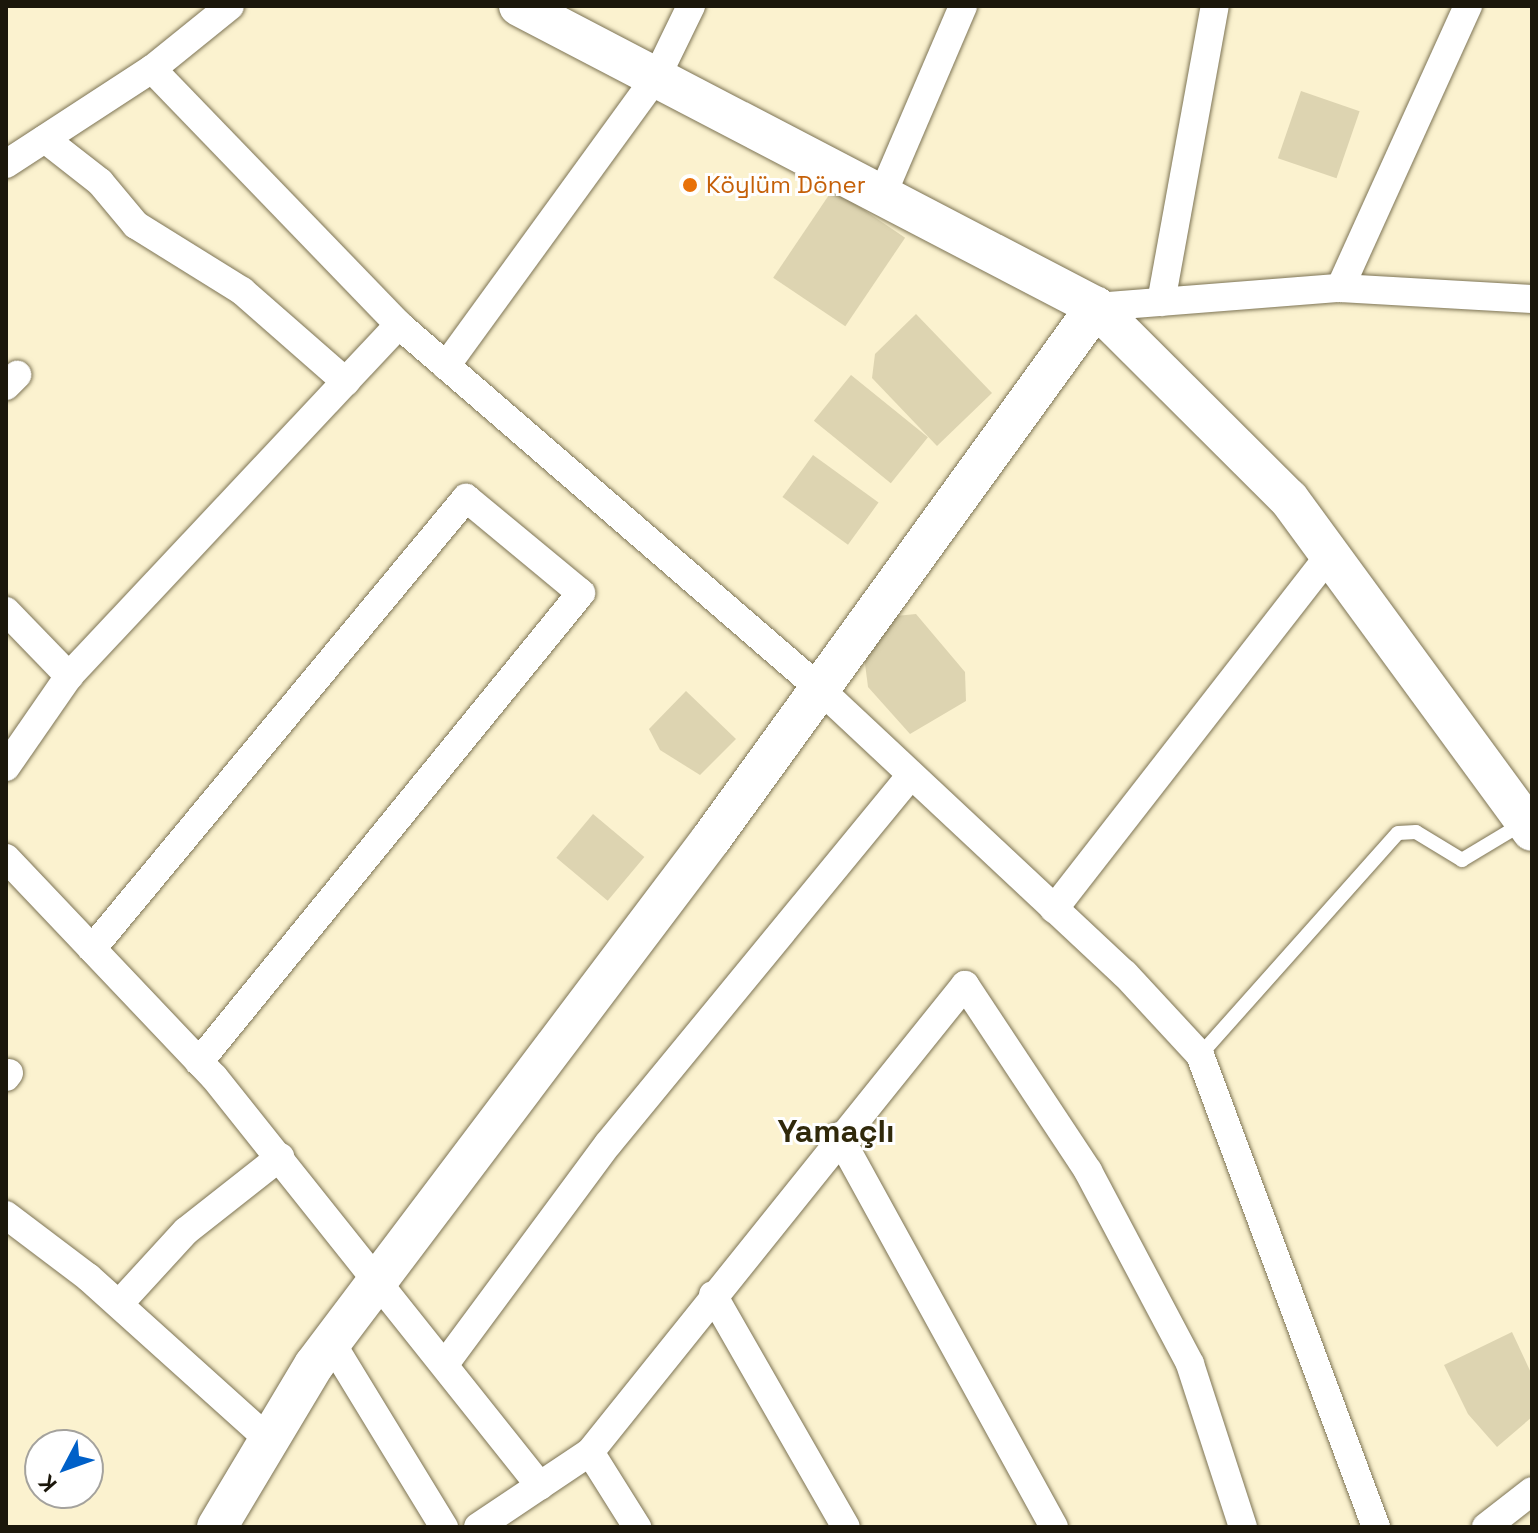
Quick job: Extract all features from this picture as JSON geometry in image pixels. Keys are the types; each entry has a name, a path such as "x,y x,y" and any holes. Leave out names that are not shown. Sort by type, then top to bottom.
{"main road":[{"path":"519,6 883,193 1096,307 1289,499 1529,826"},
{"path":"217,1527 268,1439 331,1342 820,689 1096,307"}],"street":[{"path":"6,164 152,69 230,6"},
{"path":"446,366 657,76 691,6"},
{"path":"883,193 963,6"},
{"path":"1161,302 1215,6"},
{"path":"1340,288 1468,6"},
{"path":"152,69 399,325 820,689 1054,909 1200,1055 1376,1527"},
{"path":"45,139 100,182 136,225 242,291 346,382"},
{"path":"1096,307 1340,288 1532,299"},
{"path":"6,767 69,676 399,325"},
{"path":"92,949 466,498 581,593 199,1062"},
{"path":"1054,909 1330,554"},
{"path":"6,611 69,676"},
{"path":"445,1364 608,1144 910,776"},
{"path":"6,858 199,1062 280,1157 380,1278 540,1486"},
{"path":"478,1527 590,1452 839,1136 965,985 1088,1171 1190,1364 1243,1527"},
{"path":"839,1136 1054,1527"},
{"path":"119,1304 186,1231 280,1157"},
{"path":"6,1215 119,1304 268,1439"},
{"path":"713,1295 846,1527"},
{"path":"331,1342 444,1527"},
{"path":"590,1452 637,1527"},
{"path":"1491,1526 1532,1491"}],"lane":[{"path":"1200,1055 1398,833 1416,832 1462,860 1529,826"}],"building":[{"path":"1301,91 1360,111 1337,178 1278,158"},
{"path":"833,189 905,238 845,326 773,278"},
{"path":"916,314 992,393 937,446 872,378 875,354"},
{"path":"851,375 928,437 891,483 814,421"},
{"path":"813,455 879,503 848,545 782,497"},
{"path":"916,614 965,672 966,701 910,734 868,687 863,648 886,617"},
{"path":"686,691 736,739 700,775 660,750 649,729"},
{"path":"593,814 644,857 608,901 556,858"},
{"path":"1512,1332 1532,1375 1532,1417 1497,1447 1468,1414 1444,1365"}],"place":[{"name":"Köylüm Döner","path":"690,185"}],"district":[{"name":"Yamaçlı","path":"836,1131"}]}
